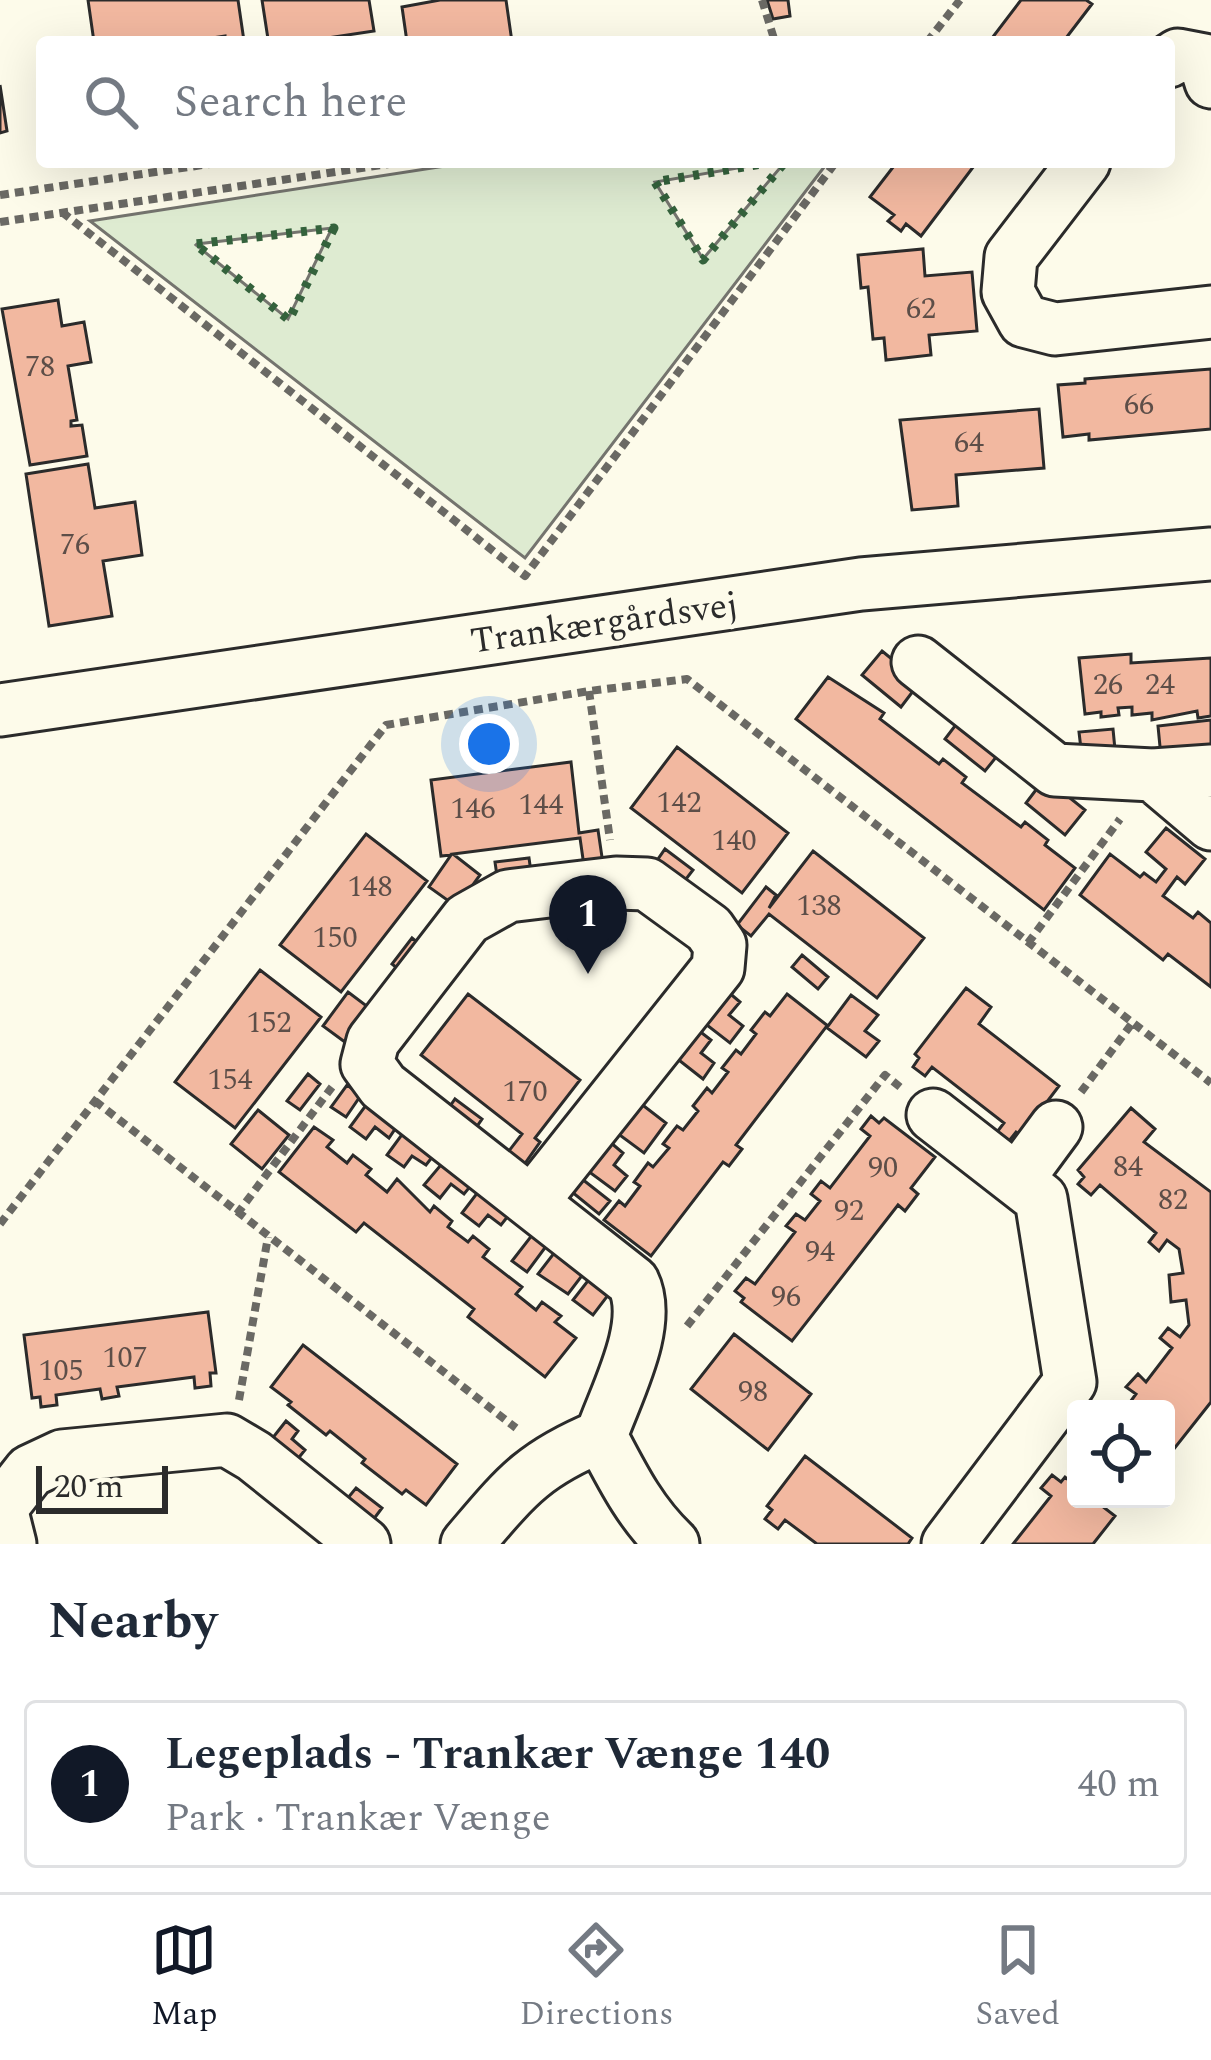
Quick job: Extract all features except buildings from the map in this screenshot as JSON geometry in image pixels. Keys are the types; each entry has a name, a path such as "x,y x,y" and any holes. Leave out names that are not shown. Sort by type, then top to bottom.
{"street":[{"path":"1175,57 1204,60 1211,82"},
{"path":"1079,168 1010,257 1008,292 1024,321 1055,329 1211,312"},
{"name":"Trankærgårdsvej","path":"0,710 861,584 1211,554"},
{"path":"918,662 1055,770 1153,775 1211,771"},
{"path":"1153,775 1211,824"},
{"path":"532,1202 718,968 720,945 709,929 647,884 508,896 467,919 373,1041 367,1064 383,1086 634,1282 642,1321 601,1436 629,1491 673,1544"},
{"path":"933,1115 1041,1199 1070,1382 948,1544"},
{"path":"1018,1180 1055,1127"},
{"path":"467,1544 517,1486 549,1459 601,1436"},
{"path":"10,1544 1,1508 30,1471 62,1456 188,1442 232,1443 254,1456 307,1527 364,1544"}],"path":[{"path":"762,0 773,36"},
{"path":"932,36 960,0"},
{"path":"0,195 183,168"},
{"path":"0,222 361,168"},
{"path":"62,212 525,576 831,168"},
{"path":"589,691 616,884"},
{"path":"1028,943 1153,775"},
{"path":"1055,1127 1133,1022"},
{"path":"237,1214 342,1074 367,1064"},
{"path":"629,1354 666,1353 885,1075 933,1115"},
{"path":"95,1101 518,1429 549,1459"},
{"path":"232,1443 268,1238"}],"green space":[{"path":"432,168 738,168 655,182 703,259 780,168 823,168 525,558 90,221","holes":["332,228 288,319 196,245"]}],"hedge":[{"path":"738,168 655,182 703,260 780,168"},
{"path":"334,228 289,320 195,244 334,228"}],"place":[{"name":"Legeplads - Trankær Vænge 140","path":"588,974"}]}
